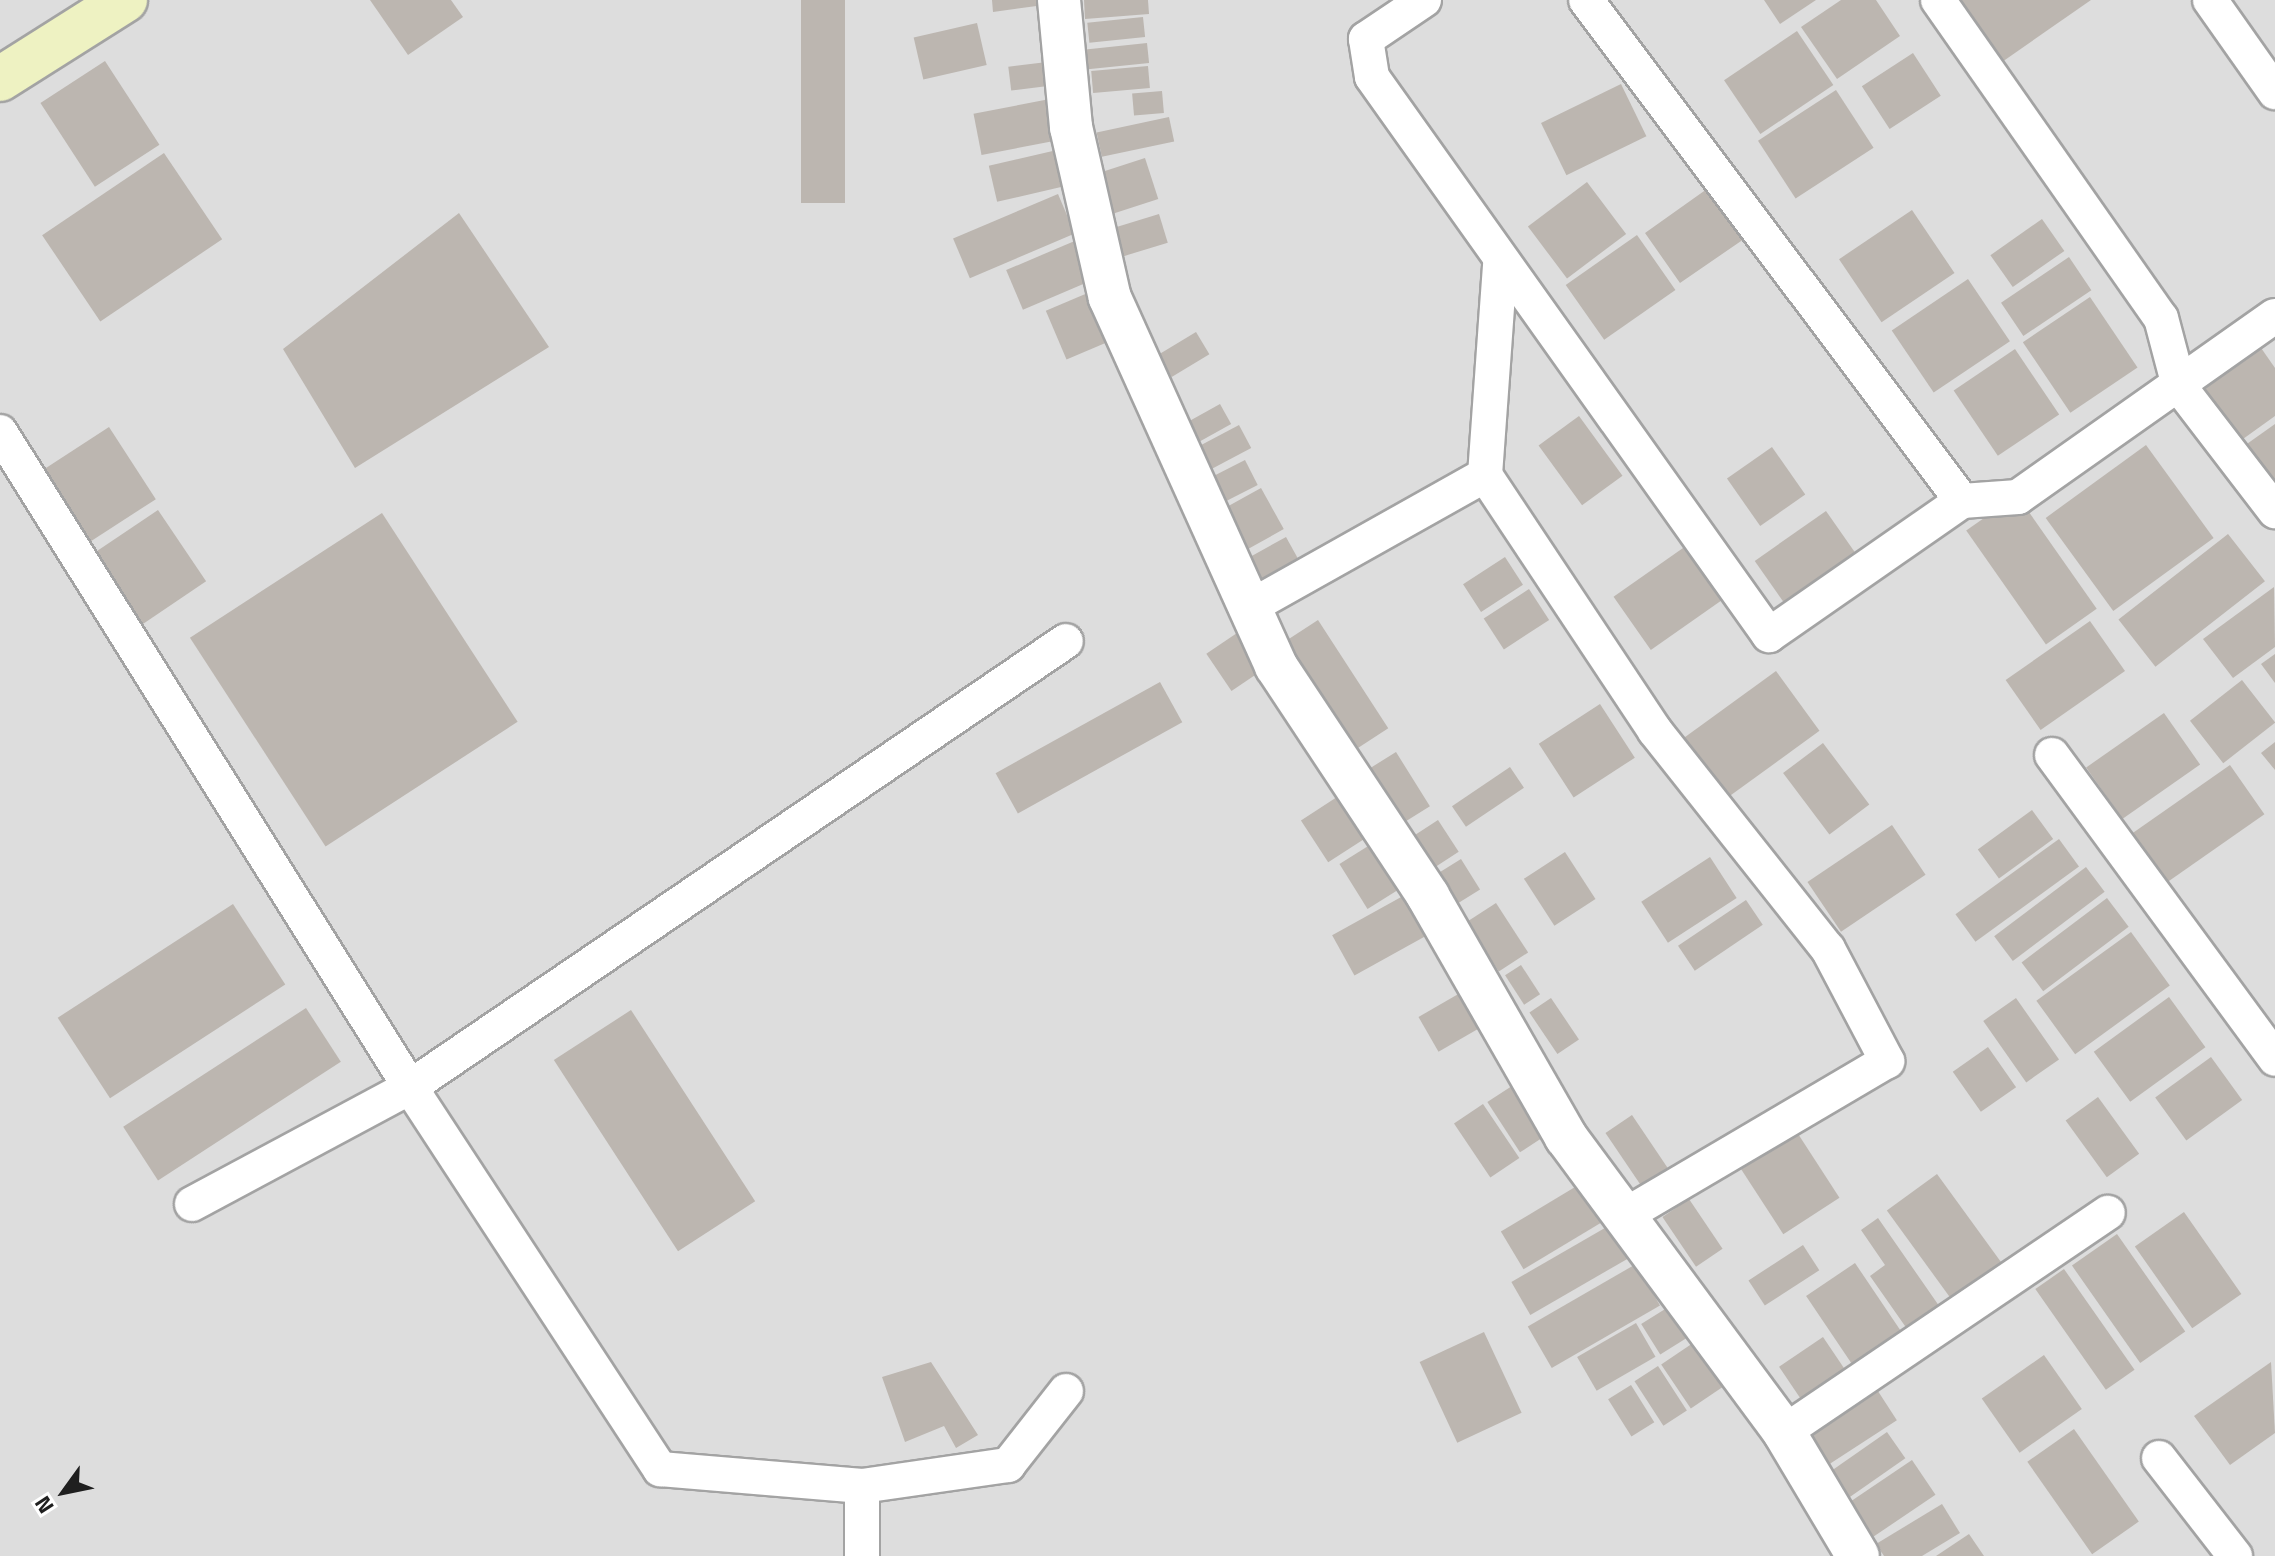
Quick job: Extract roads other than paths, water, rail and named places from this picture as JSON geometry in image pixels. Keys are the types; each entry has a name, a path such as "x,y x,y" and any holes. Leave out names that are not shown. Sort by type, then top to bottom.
{"main road":[{"path":"0,79 125,0"}],"street":[{"path":"1059,0 1071,127 1110,298 1276,666 1428,896 1566,1137 1784,1432 1858,1556"},
{"path":"1424,0 1366,39 1372,77 1500,264 1769,635 1962,501 2018,497 2275,316"},
{"path":"1586,0 1962,501"},
{"path":"1938,0 2161,318 2179,386 2275,511"},
{"path":"2210,0 2275,92"},
{"path":"1500,264 1485,475 1655,731 1828,949 1887,1061 1624,1216"},
{"path":"0,432 410,1087 660,1469 862,1486 1008,1465 1066,1391"},
{"path":"1248,608 1485,475"},
{"path":"192,1204 410,1087 1066,641"},
{"path":"2052,755 2275,1059"},
{"path":"1784,1432 2108,1213"},
{"path":"2159,1458 2235,1556"},
{"path":"862,1486 862,1556"}]}
